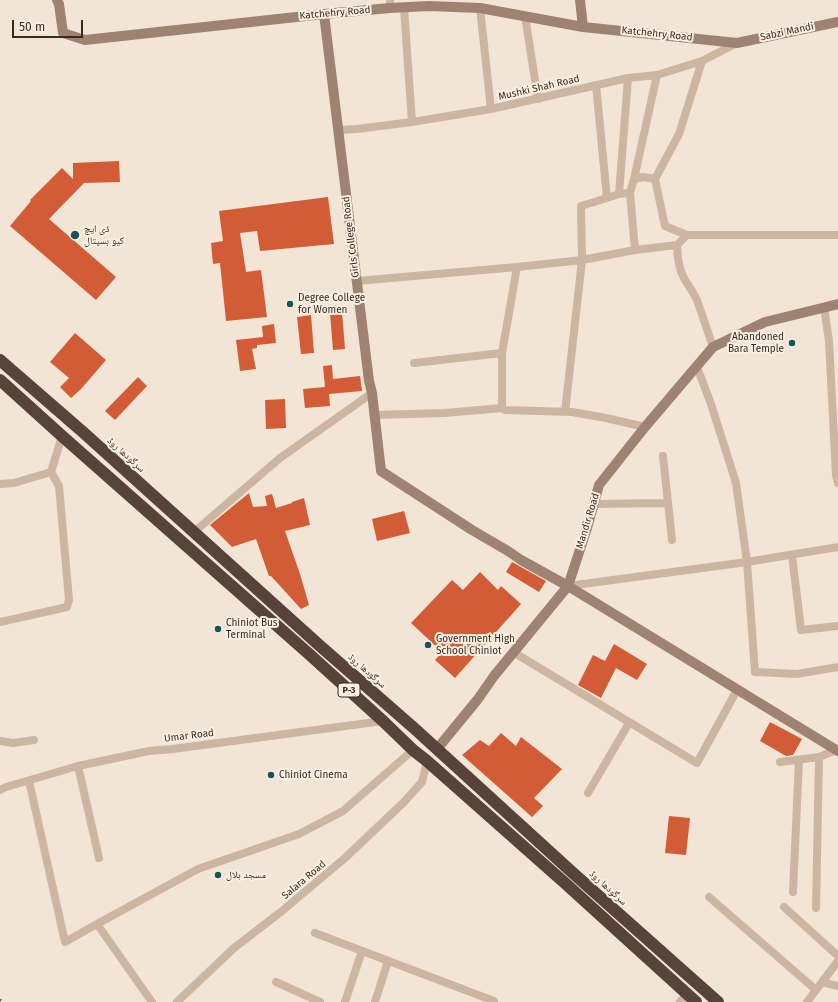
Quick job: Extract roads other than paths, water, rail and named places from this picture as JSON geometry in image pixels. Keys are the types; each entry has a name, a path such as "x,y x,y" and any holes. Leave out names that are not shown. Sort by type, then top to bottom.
{"highway":[{"name":"سرگودھا روڈ","path":"0,360 84,433 718,1002"},
{"name":"P-3","path":"0,380 309,654 413,750 566,884 684,998 696,1002"},
{"path":"73,446 84,433"},
{"path":"232,586 242,575"},
{"path":"309,654 319,645"},
{"path":"566,884 574,874"}],"street":[{"name":"Katchehry Road","path":"57,0 59,4 63,33 85,40 324,14 390,4 404,8 429,6 480,8 583,27 737,43"},
{"path":"580,0 583,27"},
{"path":"404,8 412,122"},
{"path":"480,8 491,109"},
{"name":"Girls College Road","path":"324,14 381,471 472,530 521,560 568,586 837,751"},
{"path":"524,16 538,99"},
{"name":"Sabzi Mandi","path":"737,43 838,22"},
{"name":"Mushki Shah Road","path":"338,130 412,122 491,109 628,78 657,75 702,61 737,43"},
{"path":"702,61 679,134 655,179 665,226 687,235 838,235"},
{"path":"636,250 630,193 657,75"},
{"path":"619,194 628,78"},
{"path":"596,85 607,198"},
{"path":"634,179 643,177 655,179"},
{"path":"565,412 582,260 581,206 619,194 630,193"},
{"path":"357,281 582,260 636,250 677,245 687,235"},
{"path":"677,245 681,272 697,300 713,347"},
{"path":"502,408 502,352 517,267"},
{"name":"Mandir Road","path":"437,749 478,699 513,652 568,586 599,485 645,427 713,347 765,322 838,304"},
{"path":"824,307 829,341 836,475 838,483"},
{"path":"414,363 502,352"},
{"path":"697,367 711,404 736,483 747,562 755,672 797,674 838,667"},
{"path":"194,532 280,458 372,393"},
{"path":"374,415 445,413 502,408 506,410 565,412 606,418 645,427"},
{"path":"0,622 67,607 69,600 59,486 51,472 62,436"},
{"path":"663,456 672,540"},
{"path":"0,484 14,483 51,472"},
{"path":"594,504 668,503"},
{"path":"568,586 747,562 838,547"},
{"path":"792,555 801,630 838,626"},
{"path":"513,652 696,763 737,690"},
{"name":"Umar Road","path":"0,790 78,766 149,751 383,721"},
{"path":"588,793 629,723"},
{"path":"0,741 13,743 34,740"},
{"path":"29,781 65,942 198,869 299,834 343,811 413,750"},
{"path":"780,762 819,757 837,751"},
{"path":"816,908 819,757"},
{"path":"793,892 799,760"},
{"name":"Salara Road","path":"177,1002 234,948 282,911 345,858 404,802 422,782 427,762"},
{"path":"78,766 99,858"},
{"path":"709,897 816,990"},
{"path":"784,907 838,956"},
{"path":"97,924 152,1002"},
{"path":"315,933 494,1002"},
{"path":"345,1002 362,951"},
{"path":"375,1002 388,961"},
{"path":"807,1002 838,961"},
{"path":"276,982 320,1002"},
{"path":"822,982 838,986"}],"place":[{"name":"ڈی ایچ کیو ہسپتال","path":"75,235"},
{"name":"Degree College for Women","path":"290,304"},
{"name":"Abandoned Bara Temple","path":"792,343"},
{"name":"Chiniot Bus Terminal","path":"218,629"},
{"name":"Government High School Chiniot","path":"428,645"},
{"name":"Chiniot Cinema","path":"271,775"},
{"name":"مسجد بلال","path":"218,875"}]}
